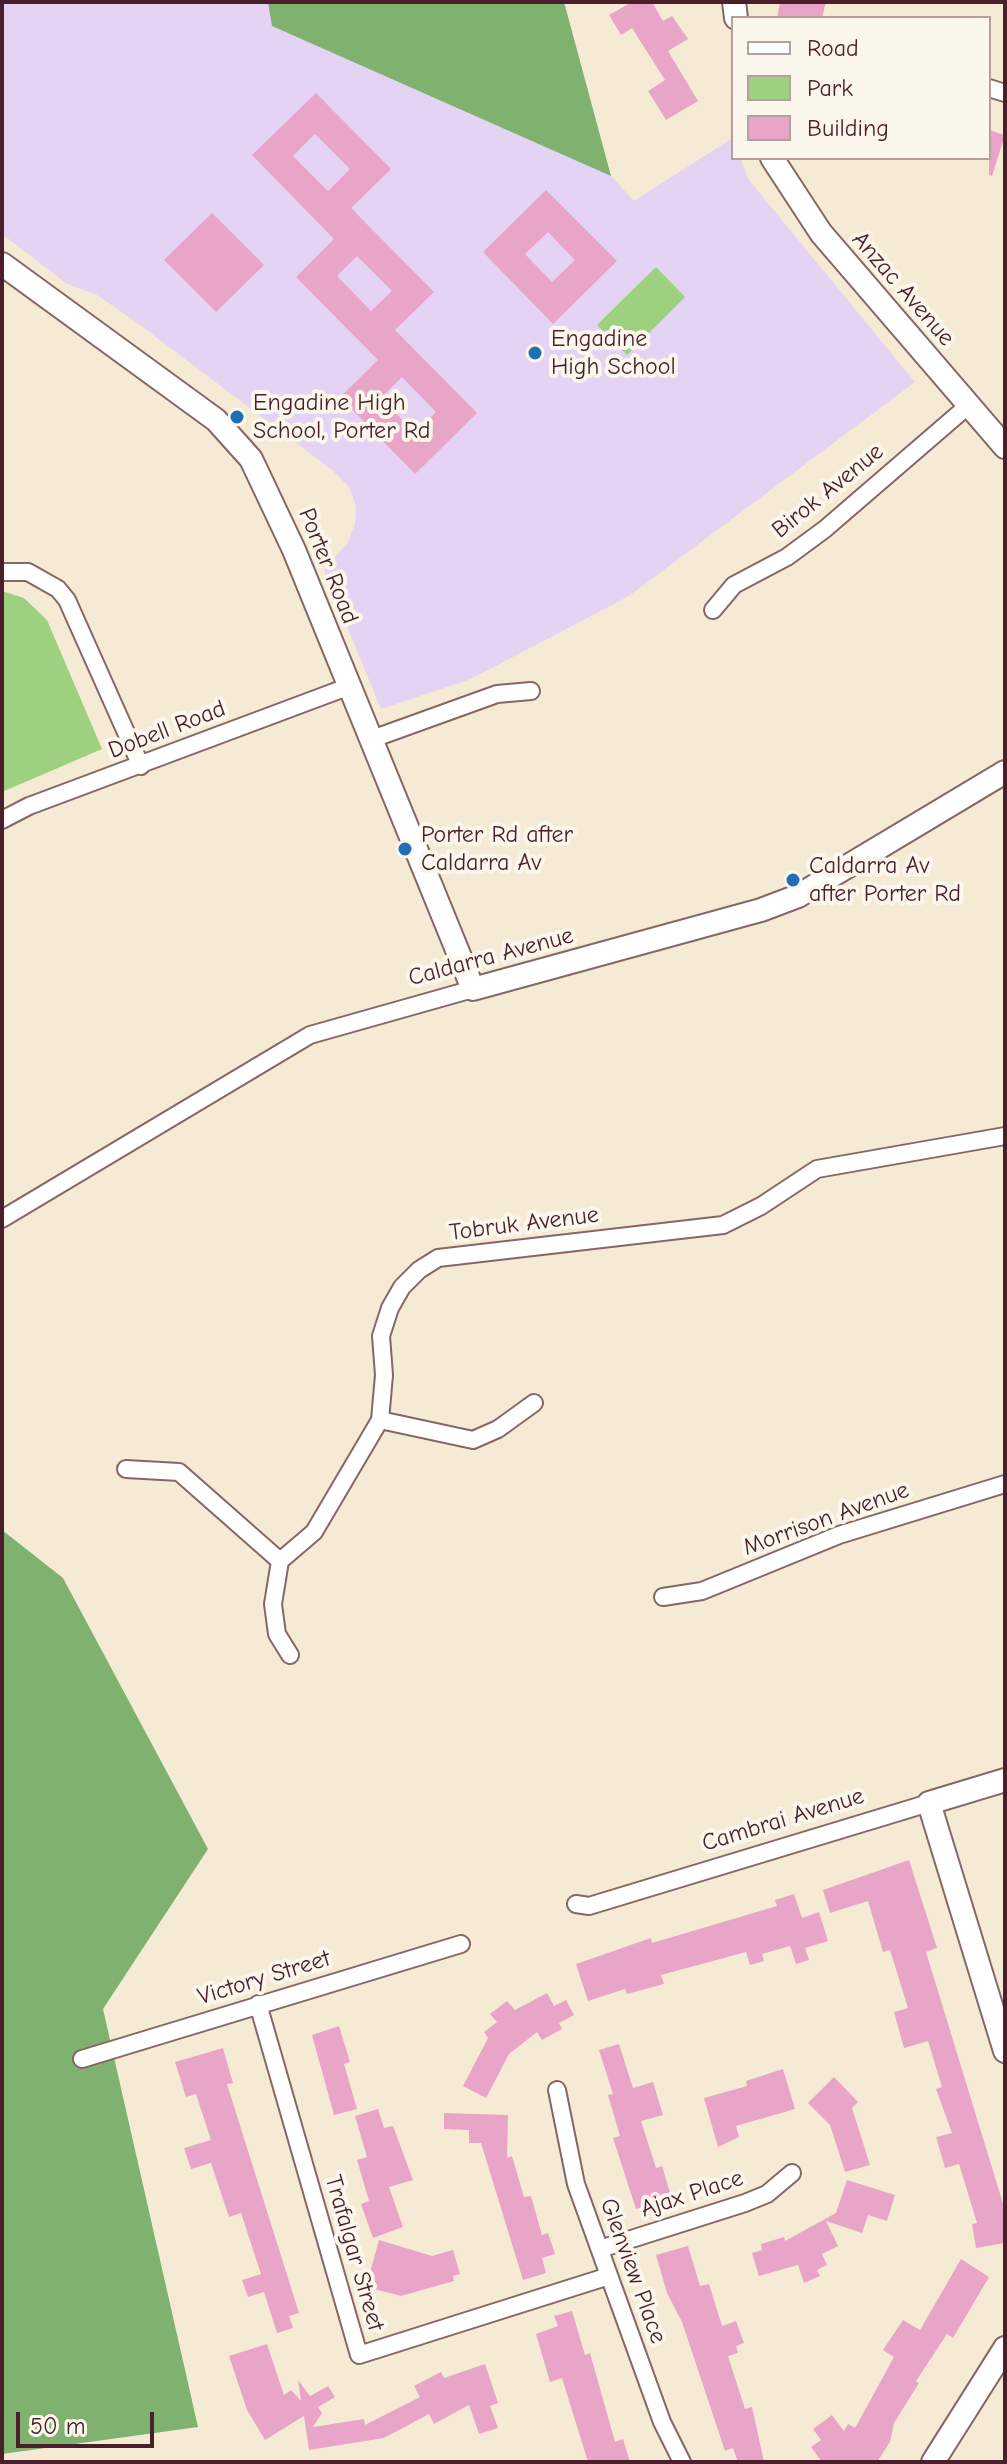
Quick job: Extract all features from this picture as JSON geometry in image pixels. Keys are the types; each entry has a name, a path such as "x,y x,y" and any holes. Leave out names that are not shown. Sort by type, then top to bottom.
{"street":[{"name":"Anzac Avenue","path":"773,160 821,233 1005,447"},
{"name":"Porter Road","path":"3,267 216,420 236,439 273,500 473,989"},
{"name":"Birok Avenue","path":"713,610 734,585 787,557 825,529 970,404"},
{"path":"2,572 28,572 58,589 67,600 141,766"},
{"name":"Dobell Road","path":"2,820 29,806 350,686"},
{"path":"372,739 497,694 531,691"},
{"name":"Caldarra Avenue","path":"2,1219 310,1035 761,910 798,896 1005,772"},
{"name":"Tobruk Avenue","path":"280,1561 314,1532 380,1420 384,1375 381,1336 390,1308 402,1287 438,1258 723,1225 761,1206 817,1169 1005,1136"},
{"path":"380,1420 473,1440 498,1429 534,1403"},
{"path":"126,1469 179,1472 280,1561 273,1604 277,1634 290,1655"},
{"name":"Morrison Avenue","path":"663,1597 702,1591 839,1535 1005,1484"},
{"name":"Cambrai Avenue","path":"576,1904 589,1906 1005,1780"},
{"path":"929,1803 1005,2051"},
{"name":"Victory Street","path":"82,2059 461,1944"},
{"name":"Trafalgar Street","path":"258,2004 359,2355 609,2276"},
{"name":"Glenview Place","path":"557,2090 576,2184 662,2422 682,2462"},
{"name":"Ajax Place","path":"600,2249 745,2203 767,2194 792,2173"},
{"path":"933,2462 1005,2348"}],"shaded area":[{"name":"Engadine High School","path":"2,2 564,2 611,176 634,201 731,139 731,160 741,160 749,180 915,382 629,596 471,679 381,709 324,571 348,542 355,524 356,506 349,487 332,470 140,325 97,295 67,284 2,234"}],"green space":[{"path":"268,2 564,2 611,176 272,26"},
{"path":"656,267 685,297 627,355 597,325"},
{"path":"2,591 24,598 47,620 102,749 2,792"},
{"path":"2,1530 63,1578 208,1849 103,2009 198,2427 2,2454"}],"building":[{"path":"632,2 652,2 663,21 672,16 688,39 668,51 698,101 666,120 648,91 665,80 632,28 621,35 609,15"},
{"path":"780,2 826,2 822,16 777,16"},
{"path":"316,93 391,169 351,208 434,292 395,330 477,413 415,474 340,397 378,360 296,277 334,239 252,155","holes":["315,134 350,169 328,191 293,156","357,256 392,291 371,311 337,276","402,377 436,412 415,433 381,398"]},
{"path":"991,131 1005,135 992,176 989,175"},
{"path":"546,190 617,261 553,324 483,252","holes":["548,232 575,260 552,282 525,254"]},
{"path":"212,213 264,265 216,312 164,260"},
{"path":"909,1860 937,1948 926,1952 1005,2210 1005,2243 976,2248 972,2224 977,2223 959,2164 945,2168 936,2137 952,2133 936,2089 942,2087 928,2041 904,2048 894,2012 908,2008 890,1950 883,1952 868,1901 830,1913 823,1890"},
{"path":"794,1894 802,1918 819,1912 828,1941 805,1948 809,1960 796,1964 790,1946 762,1954 764,1961 750,1965 746,1952 661,1975 664,1984 627,1994 625,1989 588,2001 576,1964 651,1938 652,1943 777,1906 775,1900"},
{"path":"547,1993 554,2006 566,2000 574,2015 559,2023 562,2029 542,2040 537,2032 509,2054 486,2098 463,2086 488,2038 484,2032 497,2022 490,2014 507,2001 515,2010"},
{"path":"339,2026 350,2062 344,2064 357,2109 334,2115 312,2035"},
{"path":"619,2044 633,2088 653,2082 663,2115 641,2121 656,2168 662,2166 672,2199 636,2209 613,2138 620,2136 608,2095 613,2094 599,2050"},
{"path":"223,2048 233,2083 227,2084 299,2313 289,2316 293,2328 277,2333 264,2292 248,2297 242,2280 261,2274 241,2213 229,2217 211,2163 191,2169 184,2148 211,2140 196,2094 186,2097 175,2062"},
{"path":"783,2069 795,2109 736,2126 739,2137 718,2147 704,2098 747,2086 746,2081"},
{"path":"834,2077 858,2102 852,2108 870,2165 845,2172 830,2125 808,2103"},
{"path":"378,2109 384,2128 393,2126 413,2180 389,2187 403,2227 373,2238 361,2204 369,2201 357,2160 367,2157 355,2116"},
{"path":"444,2113 508,2115 507,2158 512,2156 524,2197 531,2196 542,2235 548,2233 555,2254 542,2258 546,2273 523,2280 481,2143 469,2143 469,2130 444,2129"},
{"path":"847,2180 895,2195 887,2221 868,2215 862,2233 826,2221 838,2246 822,2254 827,2265 817,2270 820,2276 804,2283 798,2265 759,2276 752,2253 762,2250 761,2244 784,2237 785,2241 836,2213"},
{"path":"379,2240 432,2256 453,2250 460,2274 453,2276 454,2281 401,2296 366,2287"},
{"path":"688,2246 700,2286 709,2284 722,2326 736,2321 744,2343 736,2346 738,2353 728,2356 745,2409 752,2407 764,2462 738,2462 733,2448 725,2451 682,2322 667,2293 656,2255"},
{"path":"961,2259 989,2277 953,2338 947,2334 916,2381 919,2383 894,2423 890,2442 877,2462 822,2462 811,2447 821,2440 813,2429 832,2415 844,2431 848,2424 855,2428 894,2357 883,2350 903,2320 920,2330"},
{"path":"572,2311 585,2355 590,2353 615,2442 623,2439 630,2462 588,2462 562,2378 550,2382 536,2334 558,2326 554,2316"},
{"path":"267,2344 284,2395 291,2390 301,2401 298,2380 310,2396 328,2386 335,2397 318,2407 322,2413 313,2427 364,2419 365,2425 420,2397 414,2386 441,2372 444,2378 485,2364 498,2403 490,2406 498,2428 479,2434 469,2405 434,2424 429,2414 384,2438 309,2450 304,2416 265,2440 247,2410 229,2356"}],"place":[{"name":"Engadine High School","path":"535,353"},
{"name":"Engadine High School, Porter Rd","path":"237,417"},
{"name":"Porter Rd after Caldarra Av","path":"405,849"},
{"name":"Caldarra Av after Porter Rd","path":"793,880"}]}
